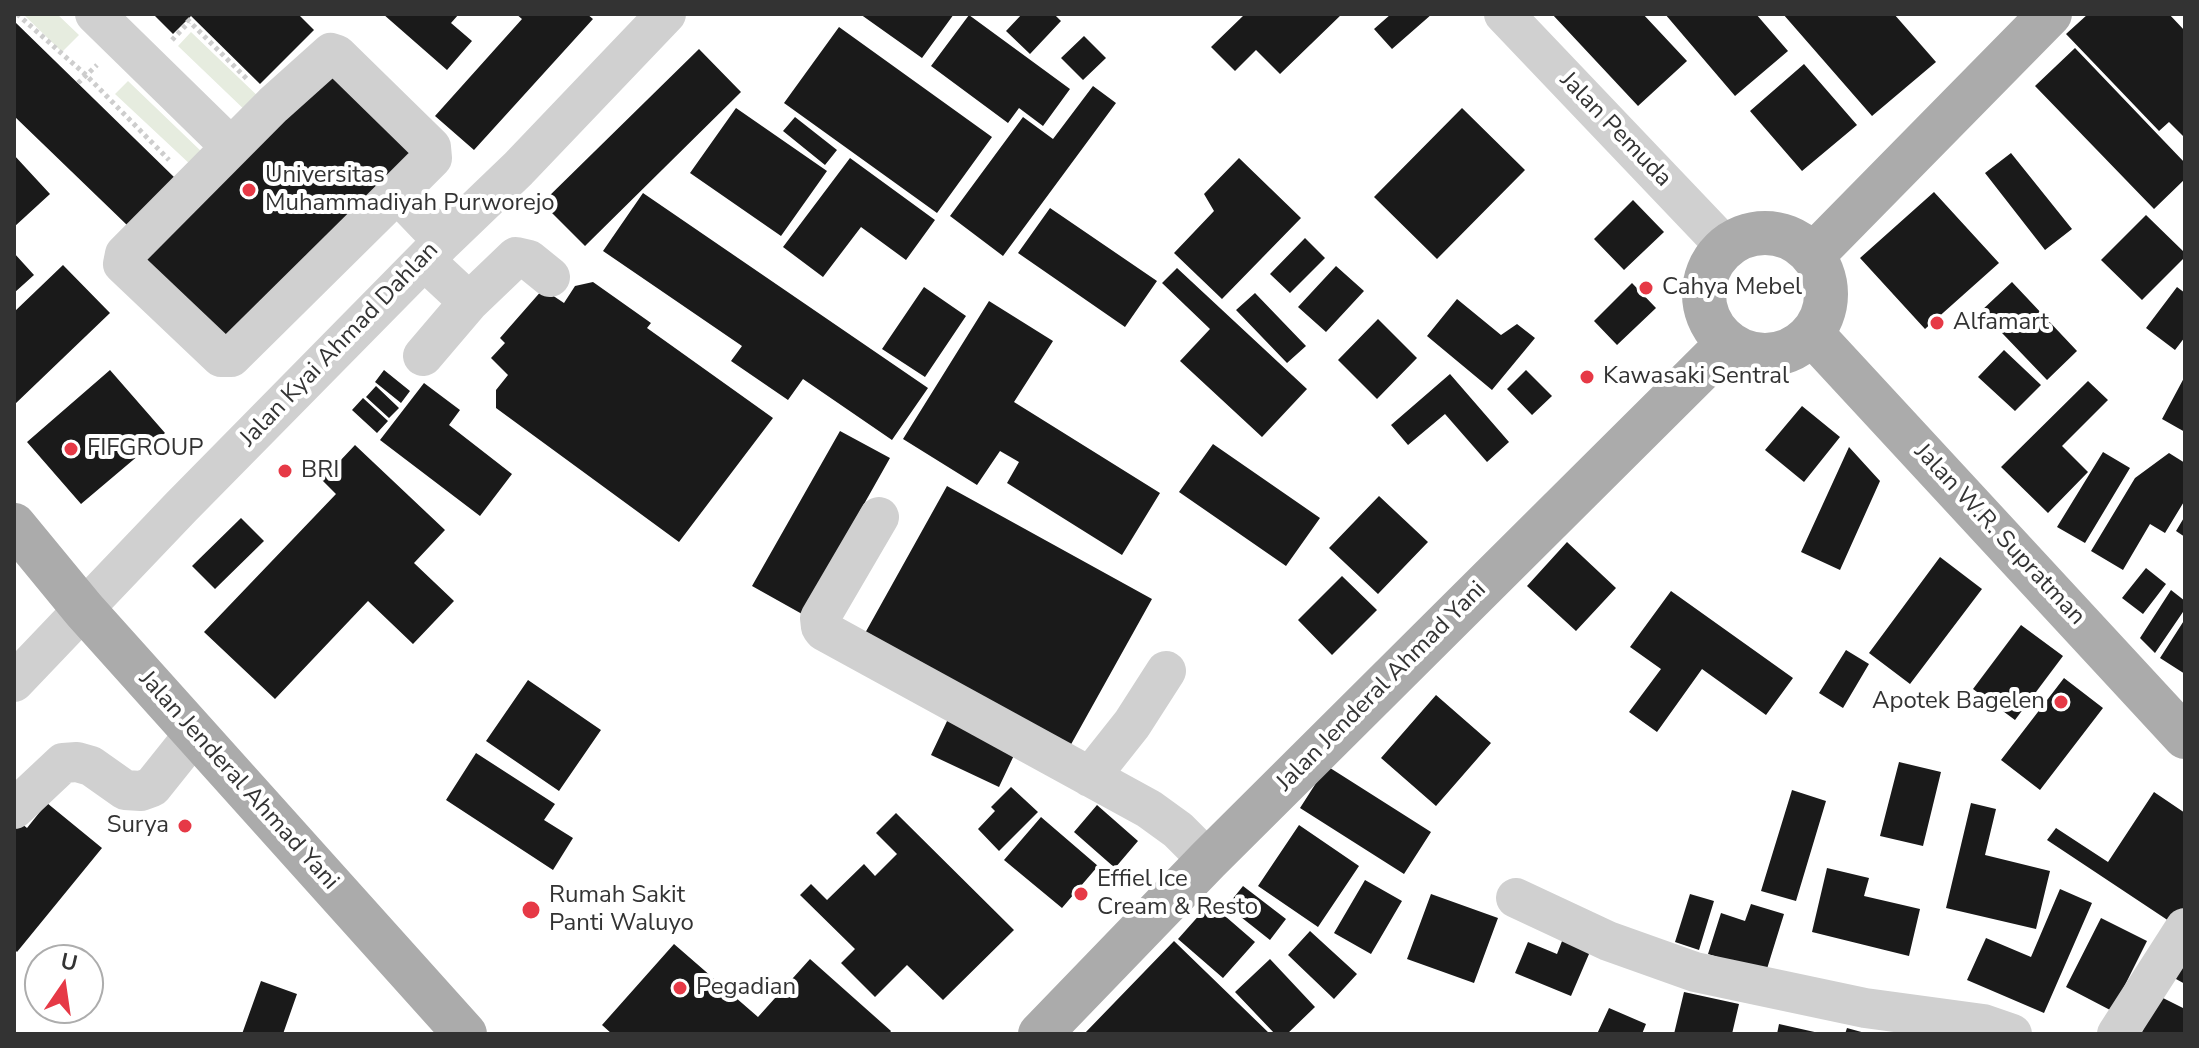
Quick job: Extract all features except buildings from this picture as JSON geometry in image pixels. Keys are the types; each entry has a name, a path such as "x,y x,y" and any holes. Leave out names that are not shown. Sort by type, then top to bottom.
{"main road":[{"path":"1813,255 2050,14"},
{"path":"1761,233 1790,239 1813,255 1823,274 1827,295 1823,315 1812,334 1798,346 1781,353 1762,355 1744,352 1728,343 1715,330 1706,313 1703,295 1706,277 1714,260 1726,247 1742,237 1761,233"},
{"name":"Jalan W.R. Supratman","path":"1812,334 2185,737"},
{"name":"Jalan Jenderal Ahmad Yani","path":"1040,1034 1208,860 1728,343"},
{"name":"Jalan Jenderal Ahmad Yani","path":"14,525 84,610 465,1034"}],"street":[{"path":"95,14 251,126"},
{"path":"131,14 251,126"},
{"name":"Jalan Kyai Ahmad Dahlan","path":"14,682 181,507 518,169 666,14"},
{"name":"Jalan Pemuda","path":"1504,14 1726,247"},
{"path":"326,55 337,55 431,147 432,158 231,357 226,358 221,357 123,264 122,259 193,184 326,55"},
{"path":"397,193 469,302"},
{"path":"423,356 469,302 516,257 529,260 550,277"},
{"path":"879,517 820,618 824,631 1149,809 1178,830 1208,860"},
{"path":"1090,777 1132,724 1166,671"},
{"path":"14,809 63,763 77,762 91,766 125,790 141,791 152,787 196,732"},
{"path":"1516,898 1608,941 1695,972 1865,1008 1983,1024 2012,1034"},
{"path":"2117,1034 2185,928"}],"path":[{"path":"17,14 86,75 193,184"},
{"path":"187,19 251,126"}],"shaded area":[{"path":"23,14 57,14 79,35 62,52"},
{"path":"191,32 263,101 250,115 178,46"},
{"path":"128,81 204,154 192,166 115,94"}],"place":[{"name":"Universitas Muhammadiyah Purworejo","path":"249,190"},
{"name":"Cahya Mebel","path":"1646,288"},
{"name":"Alfamart","path":"1937,323"},
{"name":"Kawasaki Sentral","path":"1587,377"},
{"name":"FIFGROUP","path":"71,449"},
{"name":"BRI","path":"285,471"},
{"name":"Apotek Bagelen","path":"2061,702"},
{"name":"Surya","path":"185,826"},
{"name":"Effiel Ice Cream & Resto","path":"1081,894"},
{"name":"Rumah Sakit Panti Waluyo","path":"531,910"},
{"name":"Pegadian","path":"680,988"}]}
